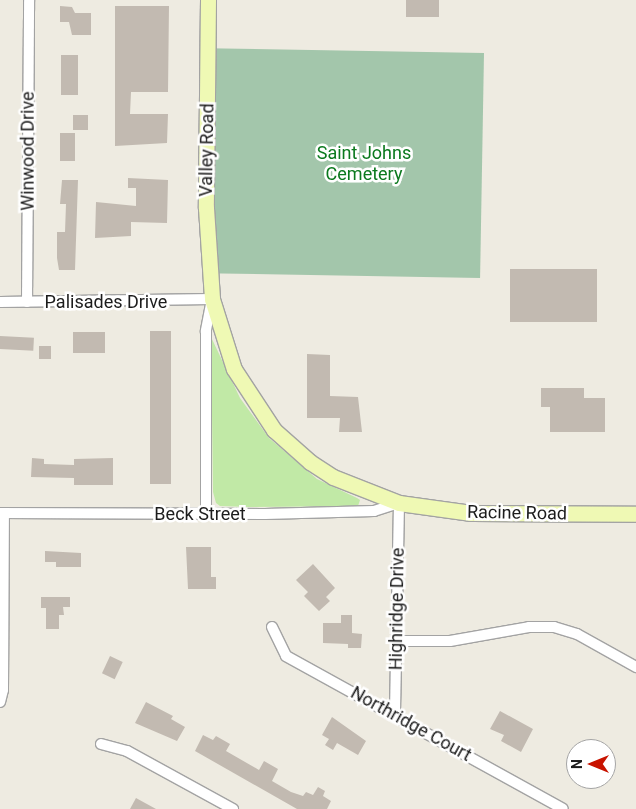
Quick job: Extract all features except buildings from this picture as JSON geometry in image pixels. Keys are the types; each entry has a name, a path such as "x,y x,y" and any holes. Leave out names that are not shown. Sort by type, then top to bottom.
{"main road":[{"name":"Valley Road","path":"208,0 206,208 212,299 234,369 274,430 310,462 333,477 399,503"},
{"name":"Racine Road","path":"399,503 471,513 636,514"}],"street":[{"name":"Winwood Drive","path":"27,302 29,0"},
{"name":"Palisades Drive","path":"0,302 212,299"},
{"name":"Valley Road","path":"206,514 206,331 212,299"},
{"name":"Beck Street","path":"2,513 206,514 369,511 399,503"},
{"name":"Highridge Drive","path":"395,715 399,503"},
{"path":"0,702 3,690 2,513"},
{"name":"Northridge Court","path":"272,627 286,656 563,809"},
{"path":"397,641 450,640 529,627 554,627 577,634 636,667"},
{"path":"101,744 127,751 233,809"}],"green space":[{"name":"Saint Johns Cemetery","path":"208,48 484,53 480,278 204,273"},
{"path":"211,337 240,398 269,438 317,479 360,500 358,506 249,507 220,506 216,503 213,492"}]}
